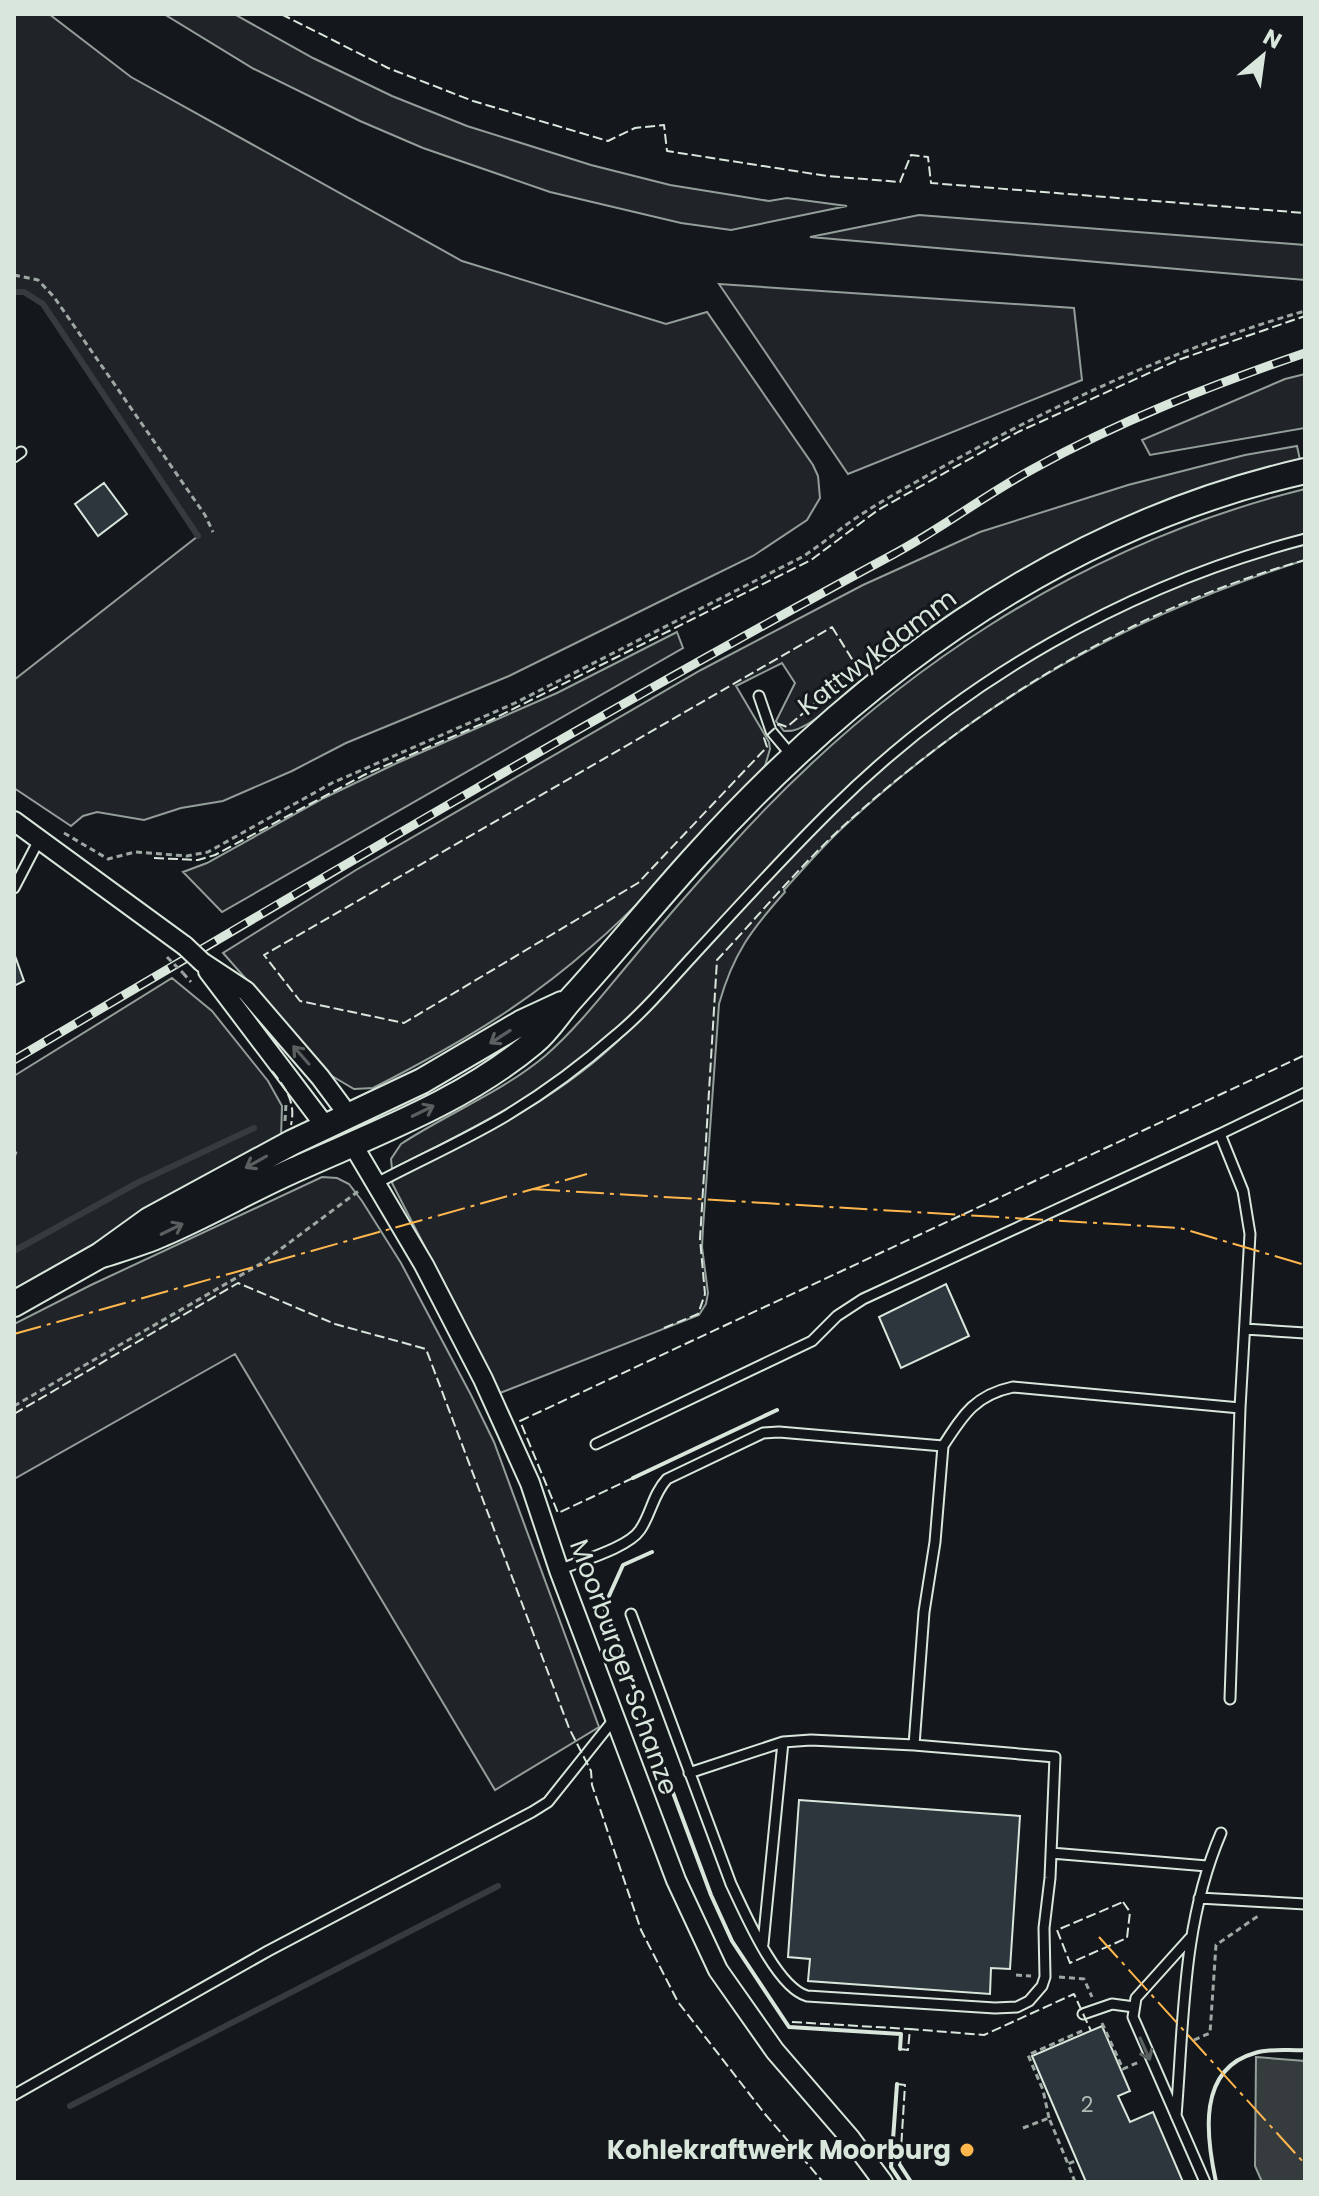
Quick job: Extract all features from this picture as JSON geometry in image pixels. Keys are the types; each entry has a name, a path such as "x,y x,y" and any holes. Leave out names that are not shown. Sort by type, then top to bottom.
{"main road":[{"name":"Kattwykdamm","path":"99,1256 160,1235 439,1104 501,1067 538,1040 696,856 792,756 855,700 962,620 1051,567 1100,544 1195,504 1305,471"},
{"name":"Kattwykdamm","path":"99,1256 149,1220 291,1143 456,1063 521,1023 569,1001"},
{"path":"326,1127 338,1141 353,1145 349,1116"},
{"path":"14,1304 99,1256"}],"street":[{"path":"14,821 185,946 202,962 326,1127"},
{"path":"202,962 246,991 320,1077 349,1116"},
{"name":"Moorburger Schanze","path":"353,1145 424,1265 483,1379 530,1483 559,1570 676,1880 718,1970 775,2051 851,2139 883,2182"}],"lane":[{"path":"375,1184 509,1114 564,1077 618,1034 834,807 902,745 972,693 1043,647 1112,610 1243,555 1305,539"},
{"path":"759,696 771,731 792,756"},
{"path":"14,888 40,838"},
{"path":"596,1444 812,1341 837,1316 863,1299 1305,1093"},
{"path":"1220,1134 1243,1191 1250,1234 1240,1408 1230,1699"},
{"path":"1245,1329 1305,1333"},
{"path":"914,1745 924,1612 935,1542 943,1446 962,1415 995,1391 1013,1387 1240,1408"},
{"path":"559,1570 632,1539 644,1523 660,1486 667,1479 763,1433 943,1446"},
{"path":"631,1614 689,1773 731,1884 780,1974 794,1990 807,1996 995,2008 1017,2007 1035,1995 1045,1977 1044,1928 1055,1757 811,1740 783,1742 689,1773"},
{"path":"14,2095 268,1951 548,1802 615,1718"},
{"path":"763,1944 783,1742"},
{"path":"1176,2116 1190,1938 1207,1866 1221,1833"},
{"path":"1051,1853 1207,1866"},
{"path":"1199,1898 1305,1904"},
{"path":"1190,1938 1136,1998 1135,2027 1205,2182"},
{"path":"1083,2014 1118,2004 1134,2007"}],"path":[{"path":"14,275 38,280 54,297 205,515 213,532"},
{"path":"40,838 65,833 108,859 135,852 187,856 208,852 332,783 515,703 802,557 824,544 846,525 929,474 1054,409 1181,354 1305,311"},
{"path":"167,957 193,984"},
{"path":"284,1099 284,1127 291,1143"},
{"path":"14,1157 17,1149"},
{"path":"14,1406 262,1263 353,1193 375,1184"},
{"path":"1016,1975 1084,1979 1102,2023 1028,2055 1075,2182"},
{"path":"1023,2128 1049,2118"},
{"path":"1068,2164 1077,2160"}],"shaded area":[{"path":"14,14 49,14 131,77 462,261 666,324 707,312 813,465 818,476 820,498 807,520 753,556 509,676 346,743 223,801 181,808 144,820 97,812 83,816 71,826 14,788 14,680 198,536 43,304 24,292 14,292"},
{"path":"164,14 234,14 313,58 392,96 467,126 591,165 670,185 769,201 787,198 847,206 731,230 681,223 550,192 423,148 360,121 254,69"},
{"path":"919,215 1305,245 1305,280 810,237"},
{"path":"719,284 1074,308 1082,380 848,474"},
{"path":"1305,374 1305,428 1150,455 1142,440 1285,379"},
{"path":"1297,446 1300,460 1159,506 1025,568 930,628 822,714 797,729 784,731 776,721 795,683 782,663 736,686 769,742 765,766 637,904 566,968 487,1024 373,1088 354,1089 332,1076 223,953 356,870 701,670 863,585 980,532 1128,485 1245,455"},
{"path":"1305,489 1305,560 1241,582 1120,634 1008,698 902,776 842,828 784,890 744,944 730,971 719,1004 702,1247 708,1293 706,1304 699,1315 500,1393 392,1183 394,1179 485,1133 543,1099 598,1059 623,1036 618,1027 567,1070 511,1107 392,1169 391,1159 401,1144 511,1081 545,1056 579,1022 691,890 789,785 852,727 919,674 990,625 1064,582 1141,545 1222,513"},
{"path":"677,632 683,648 222,912 183,872 207,863 324,798 557,693"},
{"path":"172,978 212,1011 268,1081 282,1106 281,1138 14,1289 14,1076"},
{"path":"322,1177 337,1178 349,1184 362,1201 401,1263 471,1395 494,1442 599,1727 495,1790 235,1354 14,1479 14,1324"},
{"path":"1256,2057 1305,2061 1305,2182 1262,2182 1255,2166"}],"building":[{"path":"104,483 127,514 98,536 75,504"},
{"path":"14,953 24,981 14,986"},
{"path":"946,1284 969,1336 901,1368 879,1317"},
{"path":"799,1800 1020,1816 1010,1969 991,1968 990,1994 808,1981 810,1959 788,1957"},
{"path":"1102,2026 1130,2091 1118,2096 1130,2122 1153,2112 1183,2182 1086,2182 1032,2056"}],"waterway":[{"path":"14,292 24,292 43,304 198,536"},
{"path":"14,1251 137,1183 254,1128"},
{"path":"70,2106 498,1886"}],"railway":[{"path":"14,1060 561,740 912,544 1033,469 1166,405 1305,353"}],"fence":[{"path":"281,14 388,68 473,101 608,141 635,128 664,125 667,151 827,176 900,182 911,155 928,157 931,183 1305,213"},
{"path":"154,858 198,860 215,855 364,775 491,720 811,560 878,510 1018,432 1178,360 1305,316"},
{"path":"664,1328 698,1314 705,1294 700,1239 717,960 833,835 901,776 1007,698 1121,632 1181,604 1305,560"},
{"path":"832,627 857,667 787,727 779,724 764,738 767,747 638,883 404,1023 300,1001 264,955 832,627"},
{"path":"633,1478 558,1513 520,1421 1305,1055"},
{"path":"272,1071 291,1102 291,1125"},
{"path":"14,1414 238,1283 335,1324 426,1349 569,1728 591,1771 592,1785 641,1930 678,2002 765,2114 823,2182"},
{"path":"1123,1902 1130,1912 1127,1938 1070,1963 1057,1930 1123,1902"},
{"path":"900,2049 908,2050 910,2029 984,2035 1074,1994 1091,2031"},
{"path":"792,2022 910,2029"},
{"path":"897,2084 905,2085 900,2165"}],"wall":[{"path":"633,1478 777,1410"},
{"path":"652,1552 623,1565 604,1607 711,1895 732,1941 789,2027 901,2034 900,2049"},
{"path":"1216,2182 1210,2145 1210,2106 1223,2073 1236,2061 1255,2053 1305,2050"},
{"path":"897,2084 891,2167 901,2182"},
{"path":"900,2165 911,2182"}],"power":[{"path":"14,1334 587,1174"},
{"path":"532,1189 1180,1228 1305,1265"},
{"path":"1099,1937 1305,2164"}],"place":[{"name":"Kohlekraftwerk Moorburg","path":"967,2150"}]}
